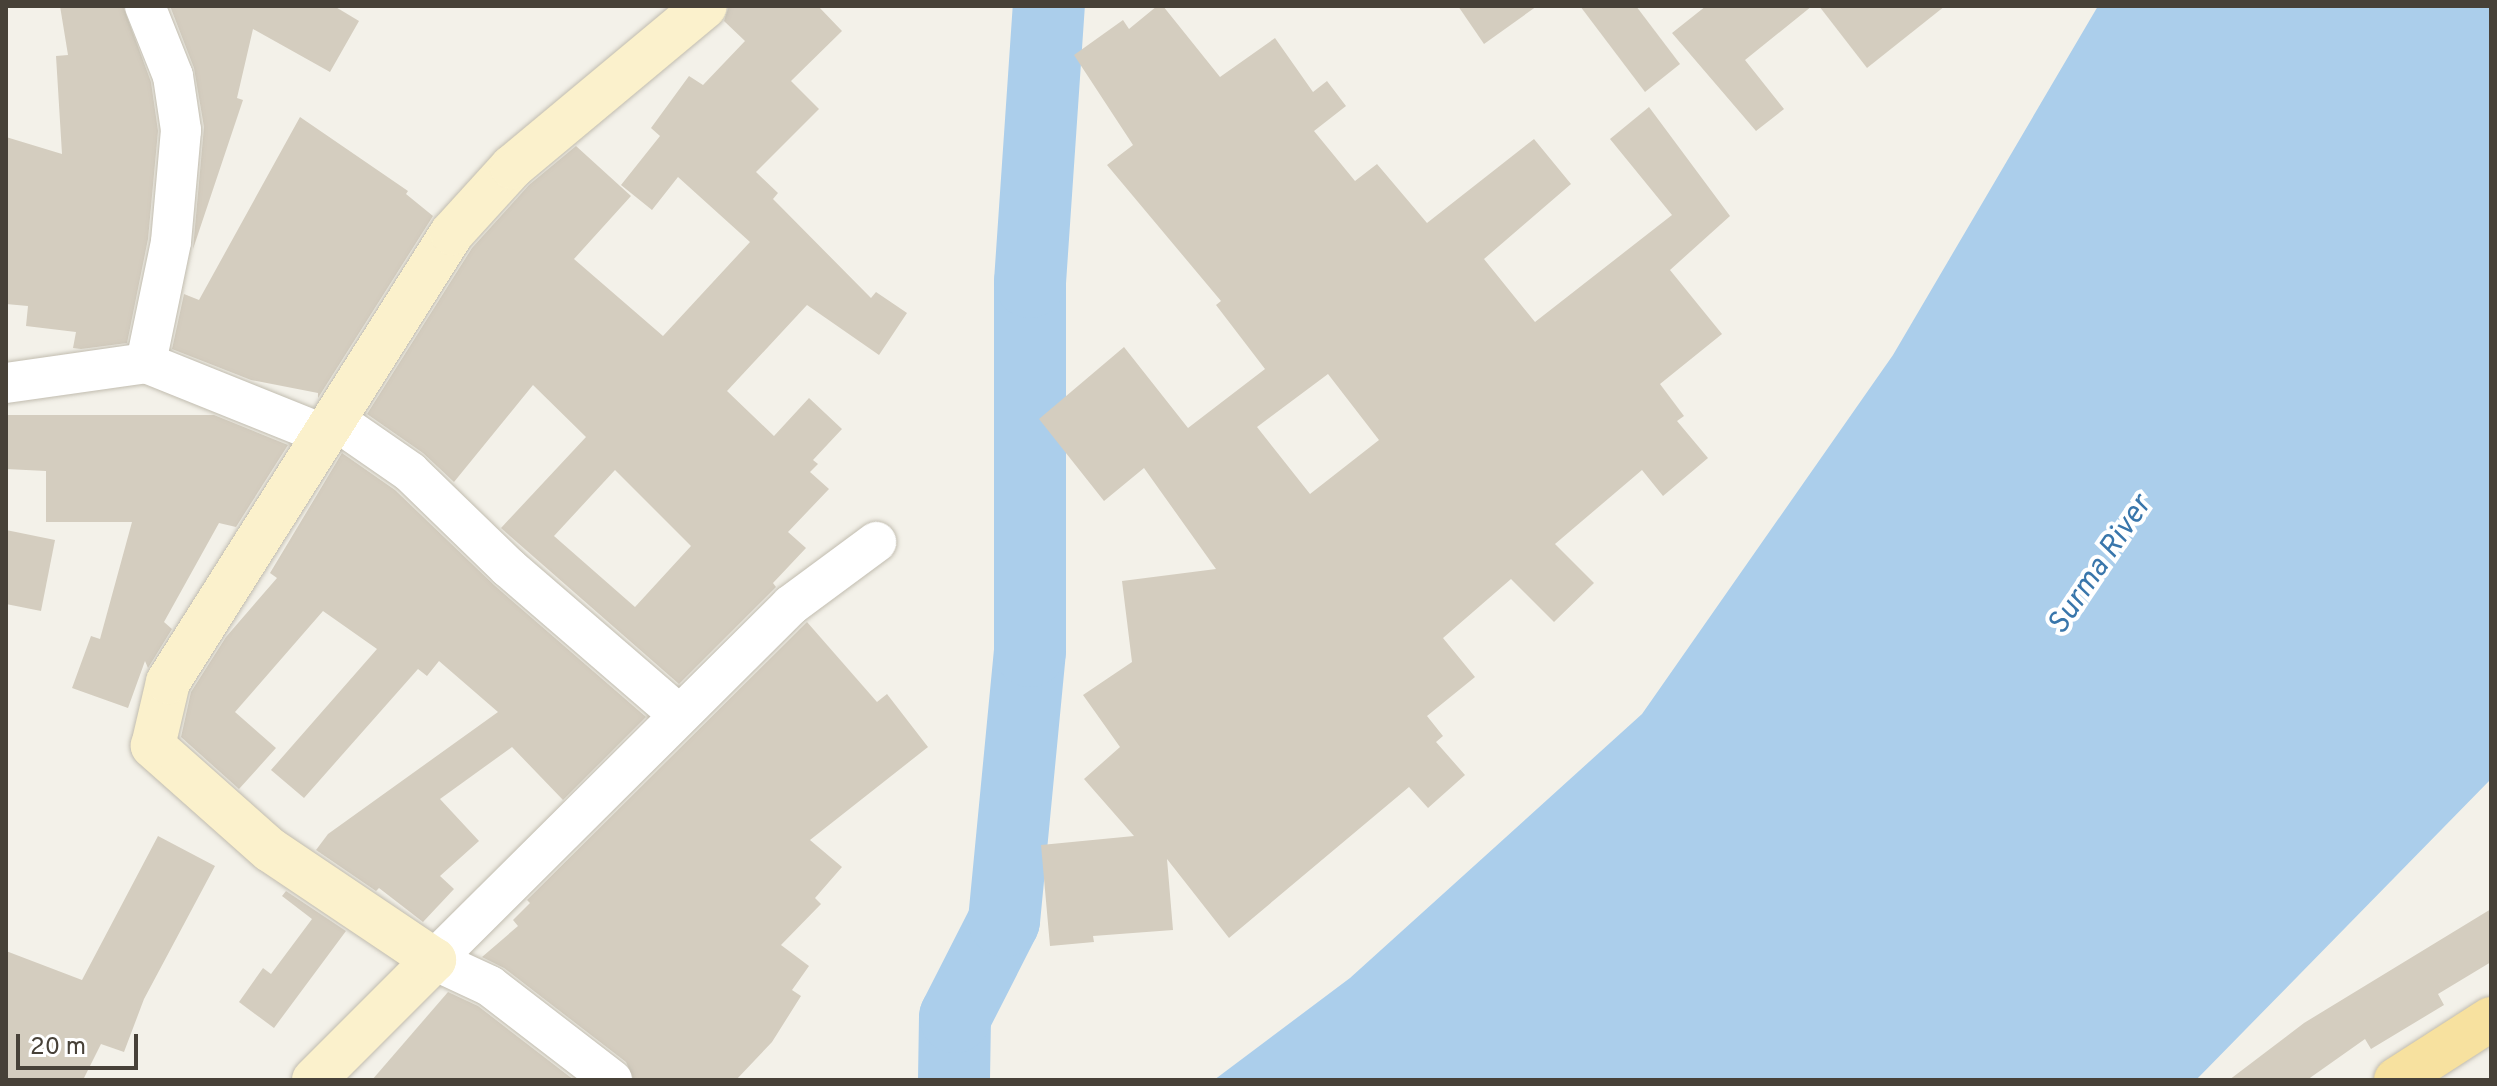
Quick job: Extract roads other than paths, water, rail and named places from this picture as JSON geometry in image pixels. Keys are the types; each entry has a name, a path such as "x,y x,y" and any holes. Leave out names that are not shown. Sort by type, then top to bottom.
{"main road":[{"path":"2396,1080 2491,1019"}],"street":[{"path":"145,6 173,76 181,130 171,242 146,363"},
{"path":"612,1080 490,986 434,960 270,850 153,746 168,682 452,233 512,167 705,6"},
{"path":"6,383 146,363 330,427 410,472 509,568 677,713"},
{"path":"314,1080 677,713 791,605 876,542"}],"water":[{"name":"Surma River","path":"2098,6 2491,6 2491,779 2196,1080 1214,1080 1350,978 1642,714 1893,355"}],"waterway":[{"path":"954,1080 955,1017 1004,921 1030,651 1030,282 1049,6"}]}
